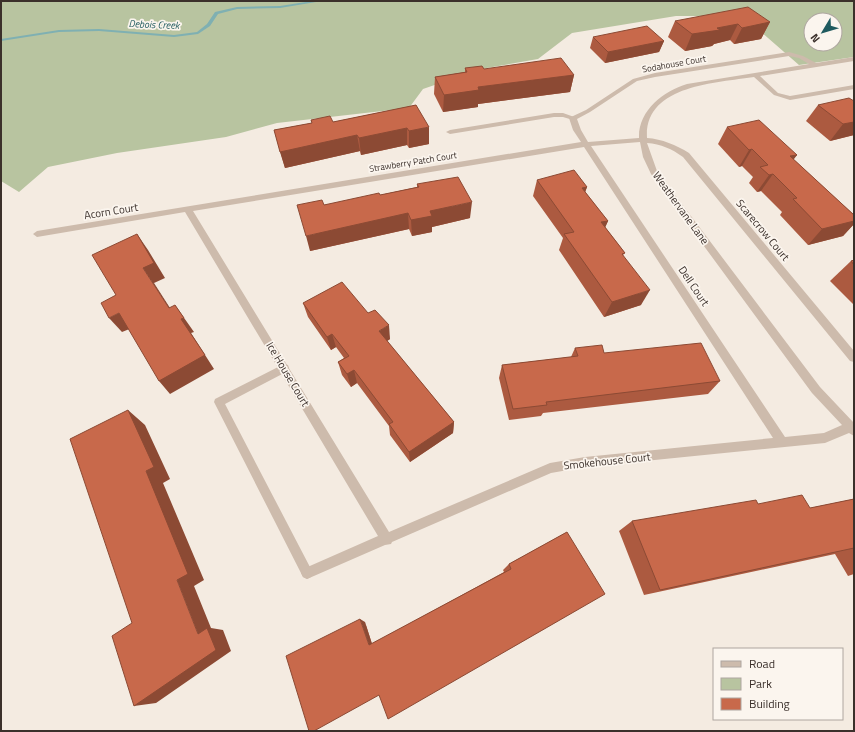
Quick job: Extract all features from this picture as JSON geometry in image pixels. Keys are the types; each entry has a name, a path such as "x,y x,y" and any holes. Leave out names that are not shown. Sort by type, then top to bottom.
{"street":[{"name":"Sodahouse Court","path":"573,118 588,111 635,80 655,75 789,54 801,57 814,65"},
{"path":"641,141 645,121 649,112 661,100 673,92 706,82 854,59"},
{"path":"755,75 776,94 790,98 854,87"},
{"path":"450,132 563,115 573,118 577,130 586,144"},
{"name":"Strawberry Patch Court","path":"188,210 586,144 641,141"},
{"name":"Scarecrow Court","path":"641,141 666,143 679,149 686,155 854,358"},
{"name":"Weathervane Lane","path":"641,141 648,161 654,172 816,390 848,430"},
{"name":"Dell Court","path":"586,144 782,442"},
{"name":"Acorn Court","path":"37,234 188,210"},
{"name":"Ice House Court","path":"188,210 387,540"},
{"name":"Smokehouse Court","path":"284,368 219,402 307,573 387,540 550,468 585,462 825,438 848,430"}],"green space":[{"path":"1,1 854,1 854,57 799,65 743,16 676,16 572,33 538,59 481,69 423,89 409,108 277,123 226,137 117,153 48,167 19,192 1,181"}],"building":[{"path":"748,7 770,22 742,28 738,24 717,28 720,30 692,34 675,21"},
{"path":"647,26 664,41 608,52 593,37"},
{"path":"561,58 574,75 478,87 479,90 444,95 435,77 467,72 465,68 482,66 484,69"},
{"path":"849,98 854,101 854,122 843,124 818,105"},
{"path":"416,105 429,127 409,131 407,128 359,138 357,135 280,152 274,130 312,123 311,120 330,116 333,122"},
{"path":"759,120 797,155 790,156 854,215 854,221 822,229 793,199 797,198 773,174 769,175 760,167 768,165 752,149 749,150 727,127"},
{"path":"574,170 587,187 582,188 608,221 601,222 625,253 622,254 650,290 612,302 564,234 574,232 537,180"},
{"path":"458,177 472,202 430,211 432,216 411,220 408,213 306,236 297,205 322,200 324,205 379,193 380,195 419,187 417,184"},
{"path":"137,234 154,263 143,268 169,308 175,305 184,318 181,319 205,355 159,381 119,313 109,318 101,303 116,295 92,255"},
{"path":"342,282 368,313 375,310 389,325 379,331 454,422 409,452 389,424 393,422 354,370 347,374 338,362 349,356 332,334 327,337 303,303"},
{"path":"701,343 720,381 546,402 547,405 513,409 502,365 578,356 575,348 602,345 604,353"},
{"path":"128,410 154,467 146,471 188,574 177,580 198,634 207,628 216,650 134,706 112,636 132,623 70,439"},
{"path":"802,495 810,508 854,499 854,548 660,590 632,521 756,500 758,504"},
{"path":"567,532 605,594 388,719 379,695 314,731 309,731 286,656 360,619 369,645 511,569 509,564"}],"waterway":[{"name":"Debois Creek","path":"1,40 59,31 99,30 174,36 198,33 209,25 216,13 237,8 280,7 320,1"}]}
